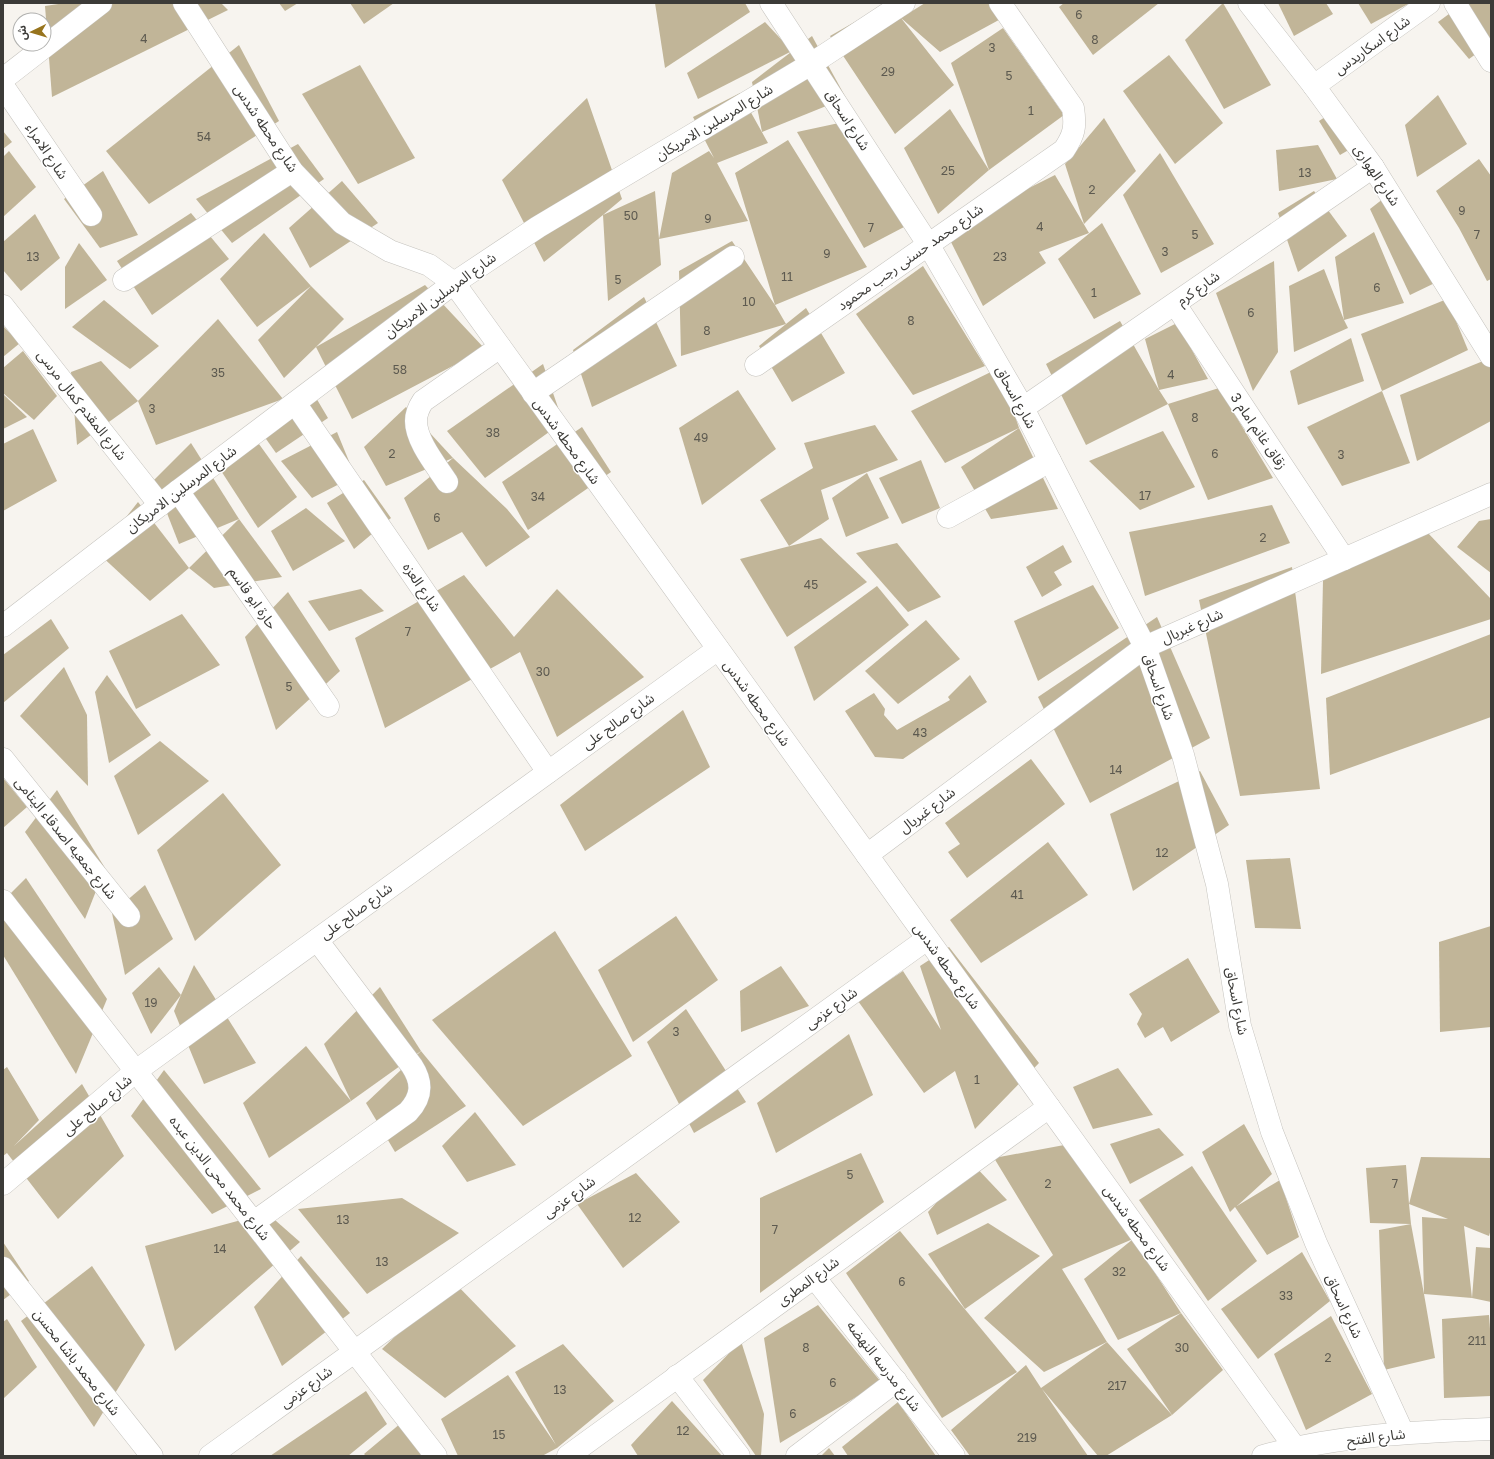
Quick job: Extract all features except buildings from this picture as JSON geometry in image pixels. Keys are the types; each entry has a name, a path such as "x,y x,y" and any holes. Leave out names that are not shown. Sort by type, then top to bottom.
{"street":[{"path":"3,79 101,3"},
{"name":"شارع محطه شدس","path":"184,3 292,171 342,223 390,251 428,265 454,283 1298,1452"},
{"name":"شارع اسحاق","path":"771,3 928,244 1023,408 1146,647 1183,755 1213,868 1217,884 1240,1026 1272,1132 1316,1243 1403,1433"},
{"name":"شارع المرسلين الامريكان","path":"6,618 160,505 454,283 538,227 811,64 904,3"},
{"name":"شارع محمد حسنى رجب محمود","path":"756,364 1064,150 1072,138 1075,123 1073,108 1000,3"},
{"name":"شارع اسكاريدس","path":"1314,86 1429,3"},
{"path":"1455,3 1491,61"},
{"name":"شارع الهوارى","path":"1258,6 1373,167 1491,356"},
{"name":"شارع الامراء","path":"3,86 91,215"},
{"name":"شارع كرم","path":"1023,408 1373,167"},
{"path":"124,280 292,171"},
{"path":"533,393 733,258"},
{"name":"زقاق غانم امام 3","path":"1175,304 1344,559"},
{"name":"شارع المقدم كمال مرسى","path":"3,306 160,505"},
{"path":"447,482 420,440 416,431 418,410 423,401 500,347"},
{"name":"شارع العزه","path":"295,403 548,772"},
{"path":"948,517 1050,461"},
{"name":"حارة ابو قاسم","path":"178,491 328,706"},
{"name":"شارع غبريال","path":"867,855 1146,647 1491,494"},
{"name":"شارع صالح على","path":"3,1184 136,1072 718,649"},
{"name":"شارع جمعيه اصدقاء اليتامى","path":"3,759 129,916"},
{"name":"شارع محمد محى الدين عبده","path":"3,901 436,1456"},
{"name":"شارع عزمى","path":"210,1456 927,939"},
{"path":"254,1222 408,1112 414,1105 419,1095 420,1085 418,1075 317,940"},
{"name":"شارع المطرى","path":"568,1456 1049,1107"},
{"name":"شارع محمد باشا محسن","path":"3,1268 152,1456"},
{"name":"شارع مدرسه النهضه","path":"814,1277 954,1456"},
{"path":"677,1376 739,1456"},
{"path":"797,1456 896,1381"},
{"name":"شارع الفتح","path":"1263,1456 1298,1452 1403,1433 1491,1429"}]}
